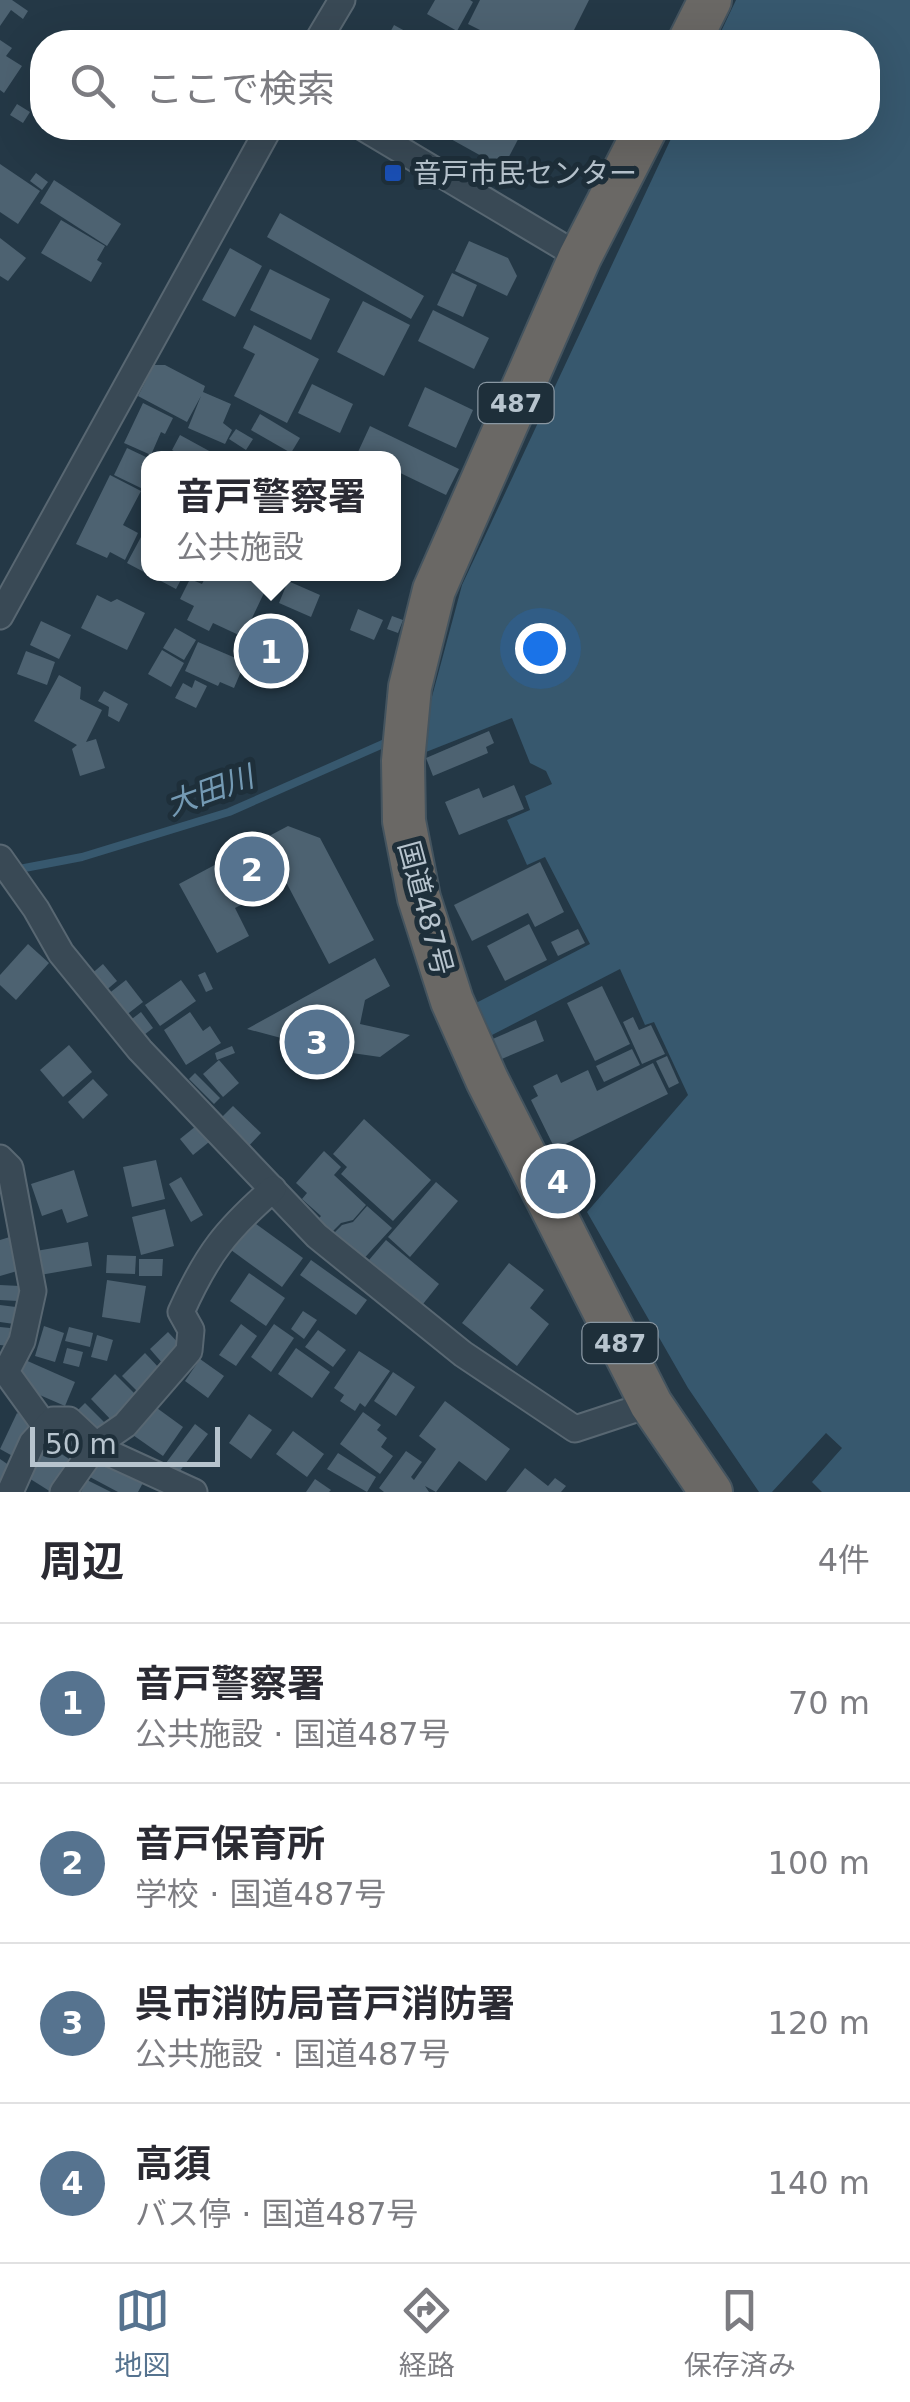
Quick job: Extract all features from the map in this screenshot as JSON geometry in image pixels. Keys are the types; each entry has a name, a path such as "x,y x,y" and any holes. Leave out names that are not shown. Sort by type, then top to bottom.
{"highway":[{"path":"695,30 710,0"},
{"name":"国道487号","path":"640,140 580,258 434,590 410,687 403,762 404,821 418,898 452,1001 488,1080 651,1404 710,1492"}],"street":[{"path":"324,30 342,0"},
{"path":"0,616 261,140"},
{"path":"384,140 580,258"},
{"path":"0,858 36,909 60,953 140,1050 318,1236 463,1354 575,1429 651,1404"},
{"path":"0,1158 10,1168 33,1291 22,1341 3,1373 45,1426"},
{"path":"63,1492 96,1446 125,1425 189,1351 191,1330 181,1312 202,1265 236,1221 273,1189"},
{"path":"10,1492 32,1443 45,1426 53,1420 70,1420 96,1446 194,1492"}],"water":[{"path":"736,0 910,0 910,1492 822,1492 812,1482 842,1448 826,1433 772,1492 759,1492 688,1388 587,1212 688,1095 654,1022 645,1025 620,969 492,1035 476,1003 590,944 545,857 527,865 507,820 530,810 525,796 552,784 546,771 530,763 512,718 426,752 430,704 462,585 670,140 880,140 880,30 722,30"}],"building":[{"path":"0,0 12,0 28,11 23,19 11,10 0,26"},
{"path":"435,0 473,2 458,30 427,14"},
{"path":"480,0 589,0 574,30 480,30 468,24"},
{"path":"0,40 12,48 6,56 22,66 4,93 0,90"},
{"path":"17,104 30,112 23,123 10,115"},
{"path":"453,140 518,140 503,168"},
{"path":"0,164 40,191 18,224 0,212"},
{"path":"36,173 48,182 42,190 30,181"},
{"path":"54,180 121,224 107,246 40,203"},
{"path":"280,213 424,296 411,319 267,237"},
{"path":"61,220 105,246 97,260 102,263 91,282 41,253"},
{"path":"0,238 26,258 8,281 0,276"},
{"path":"469,241 508,258 517,276 507,296 455,271"},
{"path":"230,248 262,266 235,317 202,300"},
{"path":"270,269 330,299 311,340 250,310"},
{"path":"452,273 477,285 463,317 437,305"},
{"path":"363,301 410,325 384,376 337,352"},
{"path":"433,310 489,338 474,369 418,341"},
{"path":"254,325 319,359 287,423 234,396 255,354 243,348"},
{"path":"154,365 165,365 205,386 203,392 231,404 223,423 232,430 225,444 188,428 201,396 187,422 138,396"},
{"path":"312,384 353,404 340,433 298,413"},
{"path":"425,387 473,410 456,448 408,426"},
{"path":"143,403 173,418 153,451 124,443"},
{"path":"260,414 300,438 292,451 288,451 251,430"},
{"path":"370,426 459,469 446,495 401,473 401,451 358,451"},
{"path":"236,429 253,439 246,450 229,439"},
{"path":"180,435 209,451 174,451"},
{"path":"127,448 141,455 141,488 114,475"},
{"path":"110,475 141,491 123,525 138,533 125,560 110,552 107,558 76,544"},
{"path":"141,537 141,570 127,563"},
{"path":"161,581 180,581 176,589"},
{"path":"189,581 202,584 270,581 243,637 213,623 209,631 187,620 194,606 180,599"},
{"path":"288,581 320,595 311,617 279,603"},
{"path":"97,595 111,602 117,599 145,613 127,650 81,628"},
{"path":"358,609 383,620 374,640 350,630"},
{"path":"392,616 403,620 398,633 387,629"},
{"path":"41,621 71,635 59,659 30,645"},
{"path":"175,628 196,640 184,660 163,648"},
{"path":"198,642 245,662 234,688 220,682 218,686 185,671"},
{"path":"162,650 184,663 171,687 148,674"},
{"path":"26,651 55,662 47,685 17,674"},
{"path":"59,675 81,687 80,699 102,710 86,742 96,739 105,768 80,776 72,749 77,745 34,721"},
{"path":"195,680 207,686 196,708 175,698 183,683 192,688"},
{"path":"104,691 128,704 119,722 108,716 109,707 98,701"},
{"path":"489,731 494,743 486,747 488,753 433,776 426,758"},
{"path":"514,785 524,809 459,835 445,802 479,788 483,798"},
{"path":"288,826 320,838 374,940 329,964 286,882 235,908 249,936 217,953 179,884"},
{"path":"540,862 564,912 535,927 528,913 472,941 454,905"},
{"path":"529,924 547,960 505,981 487,946"},
{"path":"578,929 585,943 558,956 551,942"},
{"path":"28,944 49,963 16,1000 0,985 0,975"},
{"path":"375,958 390,986 365,1000 360,1024 410,1035 380,1057 338,1051 337,1061 329,1064 292,1054 296,1042 247,1029"},
{"path":"103,964 117,981 103,993 89,976"},
{"path":"205,972 213,989 206,992 198,975"},
{"path":"126,980 143,1002 125,1016 107,995"},
{"path":"181,980 196,1001 160,1026 145,1005"},
{"path":"602,986 630,1044 595,1061 567,1003"},
{"path":"141,1012 153,1028 140,1038 128,1022"},
{"path":"190,1012 203,1031 210,1026 221,1043 186,1065 164,1030"},
{"path":"633,1017 639,1030 651,1025 665,1054 642,1064 623,1022"},
{"path":"536,1020 544,1041 497,1061 488,1041"},
{"path":"69,1045 92,1072 63,1097 40,1070"},
{"path":"232,1046 235,1053 217,1060 215,1053"},
{"path":"632,1049 640,1065 604,1082 596,1066"},
{"path":"667,1056 679,1083 669,1088 656,1061"},
{"path":"219,1060 239,1083 223,1097 203,1074"},
{"path":"653,1063 668,1094 555,1149 531,1100 538,1096 533,1086 557,1074 561,1083 588,1070 597,1091"},
{"path":"195,1073 220,1098 214,1104 189,1079"},
{"path":"93,1079 108,1095 83,1119 68,1102"},
{"path":"233,1106 261,1133 246,1149 217,1122"},
{"path":"364,1119 431,1180 393,1221 341,1174 347,1167 333,1154"},
{"path":"196,1126 209,1142 193,1155 180,1139"},
{"path":"324,1151 341,1167 334,1175 366,1205 353,1220 341,1223 328,1236 314,1224 321,1216 302,1199 307,1193 296,1183"},
{"path":"156,1160 165,1199 132,1207 123,1167"},
{"path":"74,1170 88,1216 67,1223 62,1209 42,1216 31,1184"},
{"path":"181,1177 203,1215 191,1222 169,1184"},
{"path":"436,1182 458,1201 410,1257 388,1237"},
{"path":"367,1206 392,1228 358,1265 329,1238 342,1225 353,1222"},
{"path":"165,1209 174,1246 141,1255 132,1217"},
{"path":"252,1221 303,1258 282,1287 231,1250"},
{"path":"13,1236 24,1269 0,1276 0,1240"},
{"path":"386,1240 439,1284 423,1304 369,1260"},
{"path":"88,1242 92,1266 40,1275 36,1251"},
{"path":"107,1255 136,1256 135,1274 106,1273"},
{"path":"139,1259 163,1259 162,1276 139,1276"},
{"path":"311,1260 367,1300 356,1315 300,1275"},
{"path":"509,1263 544,1290 530,1308 549,1324 517,1366 462,1323"},
{"path":"249,1273 285,1298 266,1326 230,1301"},
{"path":"107,1280 146,1286 140,1323 102,1317"},
{"path":"0,1285 20,1286 18,1301 0,1300"},
{"path":"0,1305 16,1307 14,1324 0,1322"},
{"path":"303,1311 317,1320 304,1339 291,1329"},
{"path":"241,1324 257,1336 236,1366 219,1355"},
{"path":"274,1324 294,1338 271,1372 251,1357"},
{"path":"44,1326 64,1333 55,1362 35,1356"},
{"path":"0,1327 10,1328 9,1346 0,1345"},
{"path":"69,1327 93,1333 90,1347 65,1341"},
{"path":"318,1330 346,1350 333,1367 305,1347"},
{"path":"168,1332 182,1347 163,1364 150,1349"},
{"path":"97,1335 113,1340 107,1361 91,1357"},
{"path":"67,1348 83,1352 79,1367 63,1363"},
{"path":"296,1348 330,1372 312,1398 278,1374"},
{"path":"359,1351 390,1371 365,1407 360,1403 355,1411 340,1401 344,1395 334,1388"},
{"path":"145,1353 162,1371 140,1394 122,1376"},
{"path":"23,1359 75,1382 65,1406 12,1383"},
{"path":"200,1359 224,1376 208,1398 185,1381"},
{"path":"393,1372 415,1387 396,1416 374,1401"},
{"path":"115,1374 139,1398 114,1423 91,1399"},
{"path":"445,1401 510,1449 486,1481 459,1461 436,1492 425,1486 429,1492 384,1492 379,1488 406,1451 422,1462 411,1477 414,1480 436,1449 419,1436"},
{"path":"85,1403 110,1428 99,1439 74,1414"},
{"path":"150,1403 183,1427 163,1456 130,1433"},
{"path":"363,1412 381,1425 377,1430 387,1438 381,1447 393,1456 380,1474 340,1444"},
{"path":"17,1413 37,1424 18,1459 0,1449"},
{"path":"249,1414 272,1430 251,1459 229,1443"},
{"path":"195,1424 208,1434 179,1472 166,1463"},
{"path":"67,1427 85,1443 76,1453 59,1436"},
{"path":"293,1431 324,1454 307,1477 276,1454"},
{"path":"45,1443 72,1461 51,1492 24,1475"},
{"path":"338,1453 376,1477 367,1492 327,1469"},
{"path":"97,1457 144,1481 138,1492 118,1492 88,1476"},
{"path":"0,1459 16,1470 0,1492"},
{"path":"525,1468 548,1486 555,1478 566,1486 561,1492 506,1492"},
{"path":"315,1479 331,1490 306,1492"},
{"path":"87,1480 111,1492 81,1492"}],"waterway":[{"name":"大田川","path":"14,870 82,857 229,812 392,740"}],"place":[{"name":"音戸市民センター","path":"393,173"},
{"name":"音戸警察署","path":"271,651"},
{"name":"音戸保育所","path":"252,869"},
{"name":"呉市消防局音戸消防署","path":"317,1042"},
{"name":"高須","path":"558,1181"}]}
